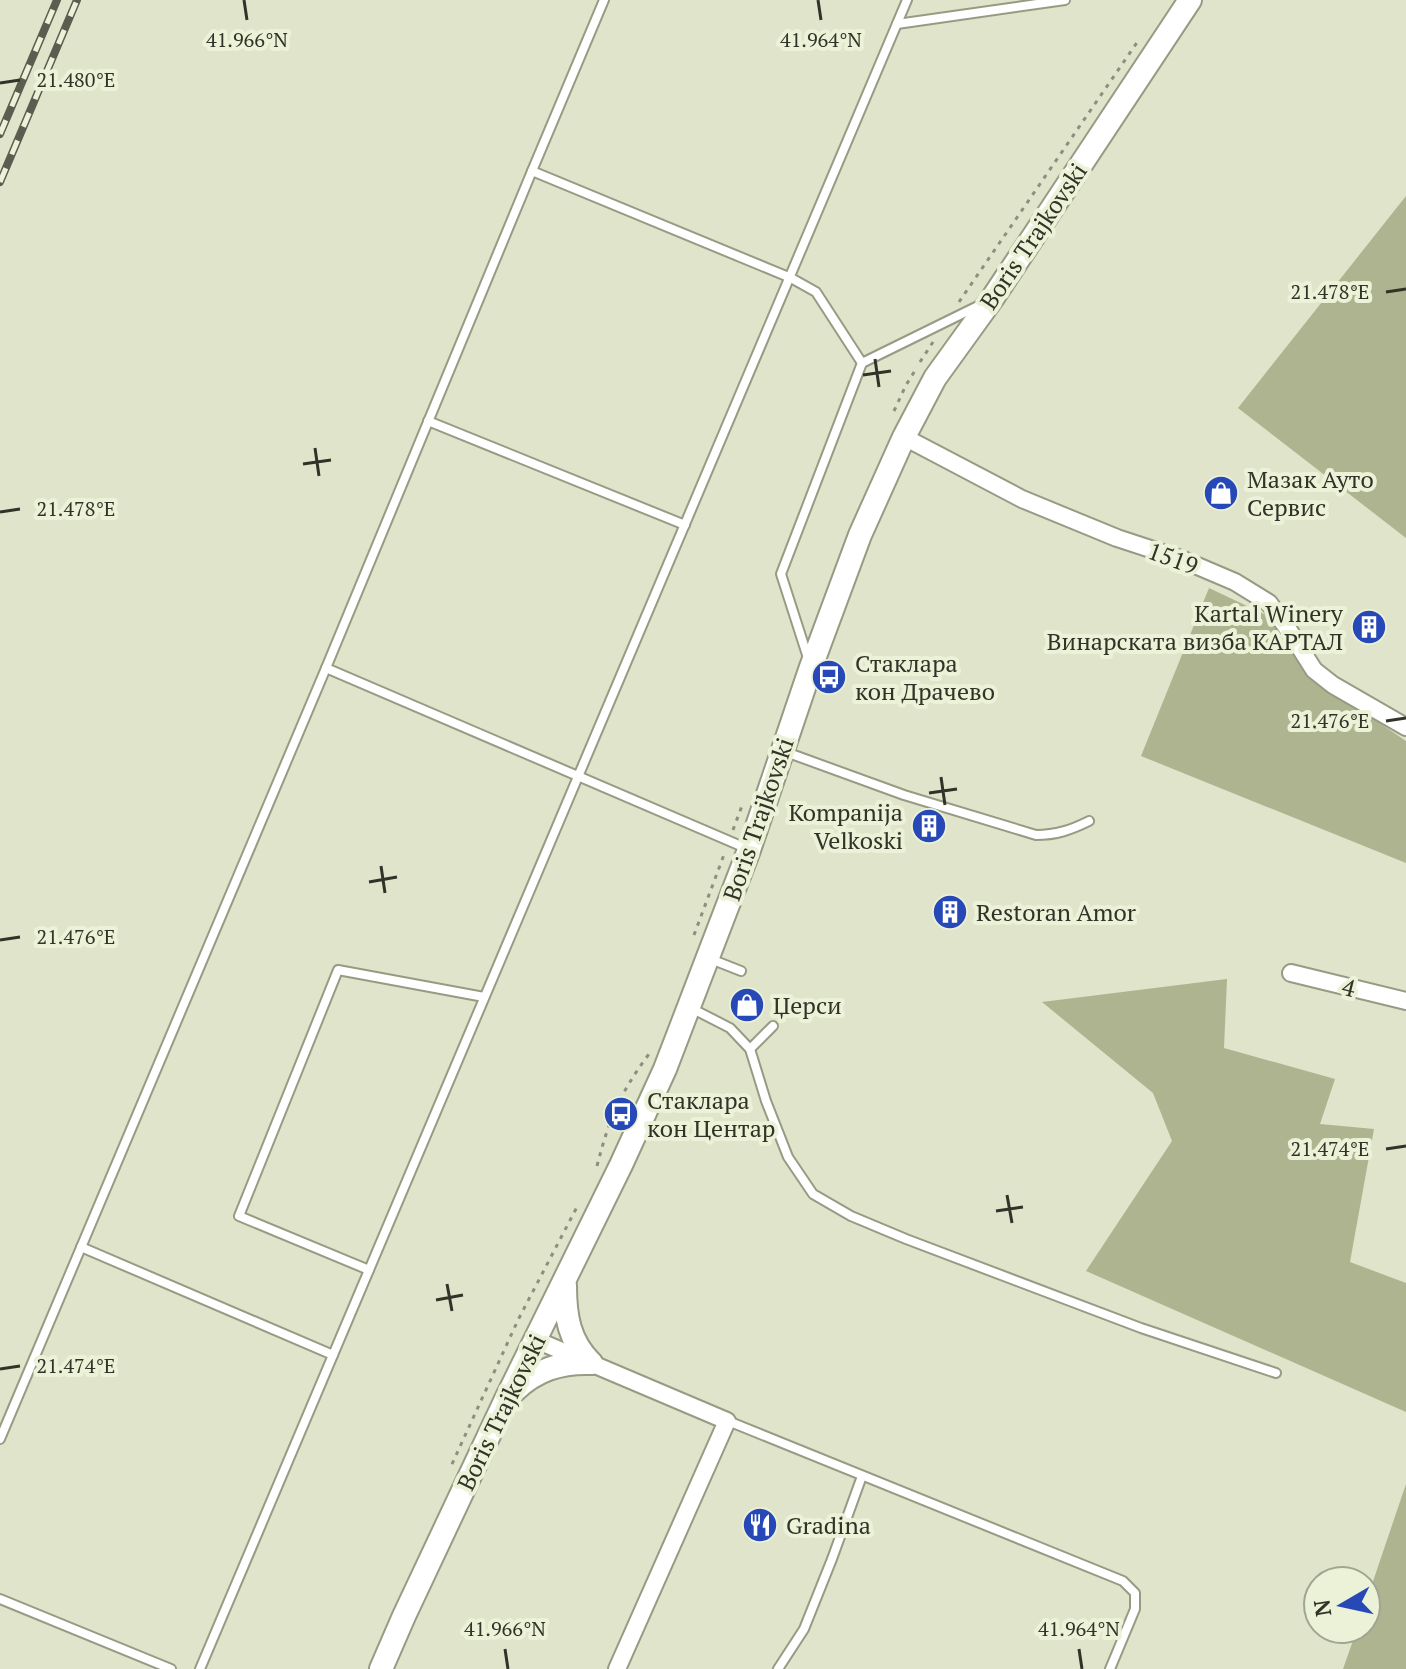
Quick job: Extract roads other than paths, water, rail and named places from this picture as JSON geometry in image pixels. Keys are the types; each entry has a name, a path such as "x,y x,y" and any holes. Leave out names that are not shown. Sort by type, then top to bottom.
{"main road":[{"name":"Boris Trajkovski","path":"381,1669 507,1397 665,1069 749,850 860,535 904,437 935,378 992,299 1190,0"},
{"path":"565,1281 565,1311 573,1341 591,1363"},
{"path":"507,1397 550,1367 591,1363"}],"street":[{"name":"1519","path":"904,437 1022,499 1235,582 1269,603 1314,670 1333,685 1406,727"},
{"name":"4","path":"1291,973 1406,1001"},
{"path":"536,1340 727,1421 617,1669"}],"lane":[{"path":"0,1439 604,0"},
{"path":"200,1669 907,0"},
{"path":"897,24 1065,0"},
{"path":"532,171 791,278 816,292 862,363"},
{"path":"811,667 781,574 862,363 992,299"},
{"path":"428,421 685,525"},
{"path":"326,668 749,850"},
{"path":"783,750 904,795 1036,835 1071,830 1089,821"},
{"path":"707,957 741,971"},
{"path":"369,1270 239,1216 338,970 484,997"},
{"path":"689,1006 730,1028 750,1049 788,1157 813,1194 851,1216 906,1239 1141,1328 1276,1373"},
{"path":"750,1049 773,1026"},
{"path":"81,1247 333,1355"},
{"path":"727,1421 1123,1581 1135,1593 1135,1609 1110,1669"},
{"path":"778,1669 804,1629 862,1476"},
{"path":"0,1599 171,1669"}],"railway":[{"path":"0,134 57,0"},
{"path":"0,182 77,0"}],"place":[{"name":"Мазак Ауто Сервис","path":"1221,493"},
{"name":"Kartal Winery Винарската визба КАРТАЛ","path":"1369,627"},
{"name":"Стаклара кон Драчево","path":"829,677"},
{"name":"Kompanija Velkoski","path":"929,826"},
{"name":"Restoran Amor","path":"950,912"},
{"name":"Џерси","path":"747,1005"},
{"name":"Стаклара кон Центар","path":"621,1114"},
{"name":"Gradina","path":"760,1525"}]}
